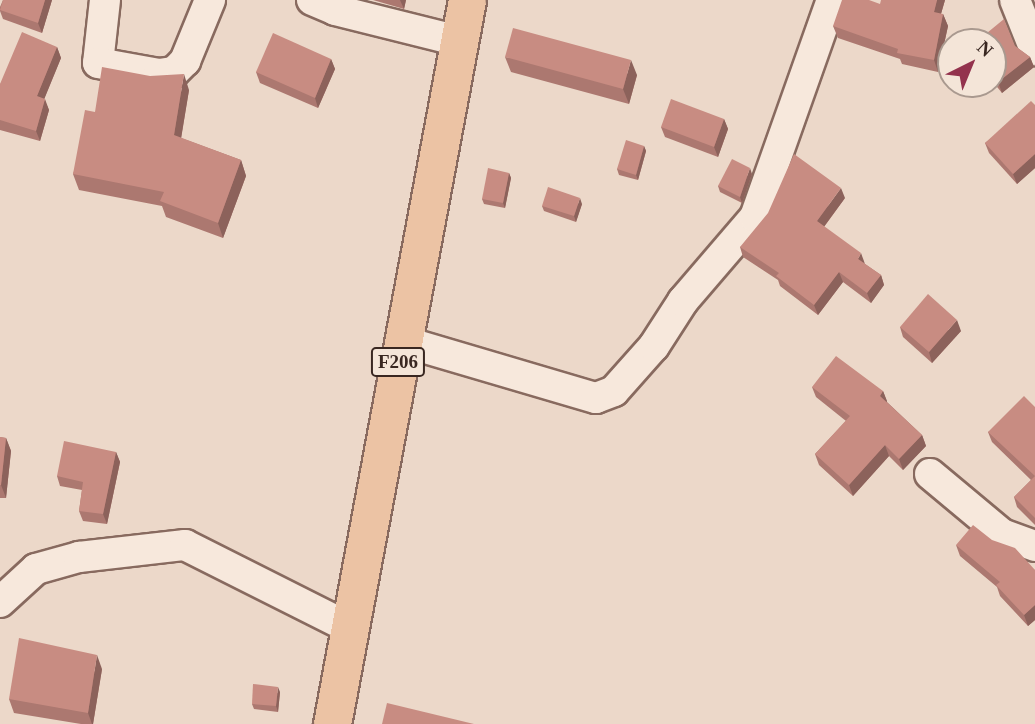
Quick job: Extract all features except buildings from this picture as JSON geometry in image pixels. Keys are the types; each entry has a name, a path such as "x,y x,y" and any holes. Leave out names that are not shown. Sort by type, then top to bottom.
{"main road":[{"name":"F206","path":"332,724 467,0"}],"street":[{"path":"105,0 98,63 159,74 174,72 185,61 210,0"},
{"path":"312,0 335,10 459,41"},
{"path":"402,341 596,398 614,391 755,217 832,0"},
{"path":"1015,0 1035,50"},
{"path":"930,474 1002,534 1035,546"},
{"path":"0,602 36,569 79,557 185,545 350,628"}]}
